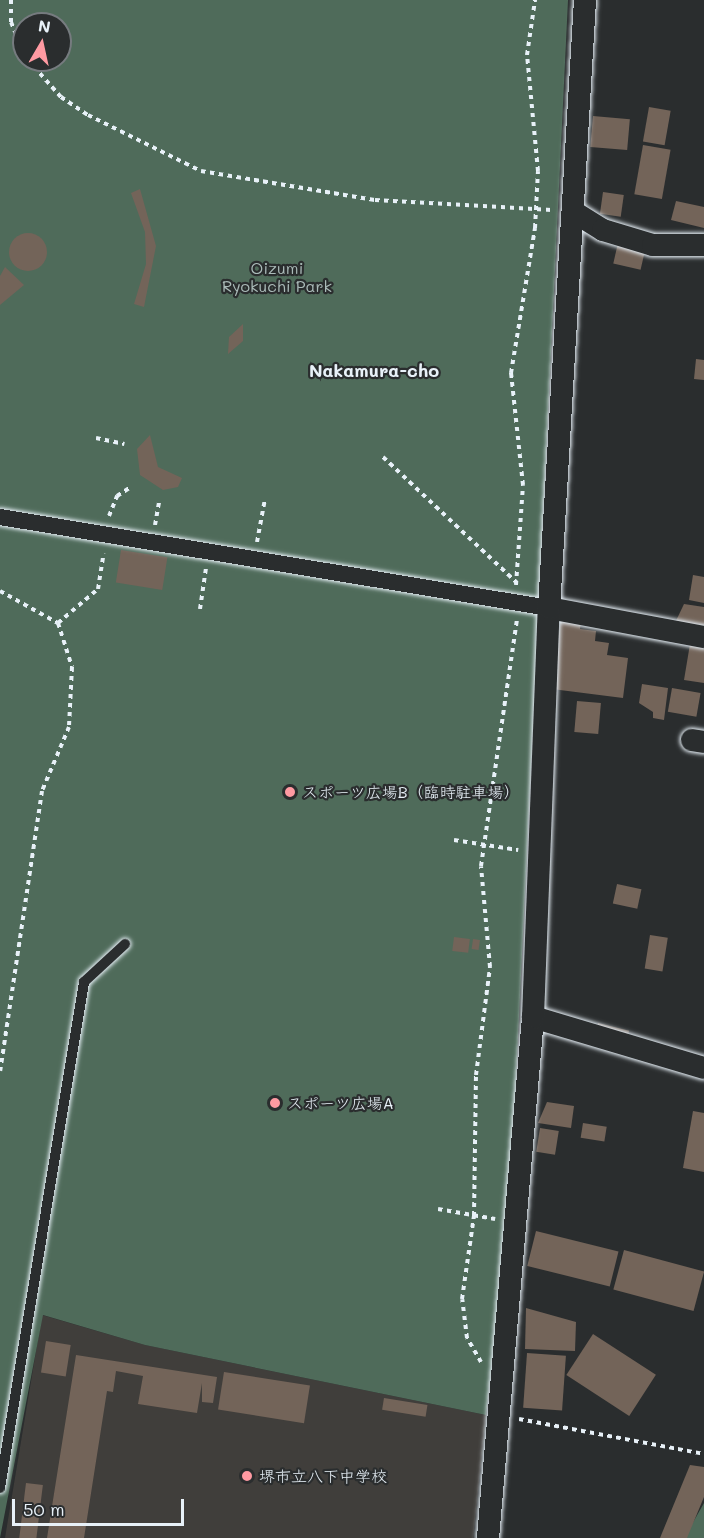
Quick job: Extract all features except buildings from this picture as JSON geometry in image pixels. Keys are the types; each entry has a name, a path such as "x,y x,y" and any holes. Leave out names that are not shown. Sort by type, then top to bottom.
{"street":[{"path":"488,1538 501,1416 533,1017 549,608 585,0"},
{"path":"574,212 603,231 653,245 704,245"},
{"path":"0,517 254,557 516,593 549,608 704,637"},
{"path":"533,1017 704,1068"}],"lane":[{"path":"0,1488 84,982 125,944"}],"path":[{"path":"11,0 12,25"},
{"path":"503,1391 467,1338 462,1318 474,1216 476,1075 490,967 481,887 483,846 516,593 523,486 511,373 533,251 538,171 527,55 535,0"},
{"path":"39,72 61,97 88,115 201,171 375,200 574,212"},
{"path":"96,438 124,444"},
{"path":"383,457 516,593"},
{"path":"58,623 98,589 105,534 117,496 131,487"},
{"path":"254,557 265,499"},
{"path":"200,609 209,550"},
{"path":"0,591 58,623 72,667 69,727 42,791 0,1071"},
{"path":"454,840 483,846 539,852"},
{"path":"438,1209 516,1222"},
{"path":"501,1416 704,1454"}],"shaded area":[{"name":"堺市立八下中学校","path":"42,1315 145,1345 486,1415 473,1538 5,1538"}],"green space":[{"name":"Oizumi Ryokuchi Park","path":"0,0 568,0 509,1224 486,1415 145,1345 43,1315 0,1538"},
{"path":"704,1503 704,1538 687,1538 687,1533"}],"place":[{"name":"スポーツ広場B（臨時駐車場）","path":"290,792"},
{"name":"スポーツ広場A","path":"275,1103"},
{"name":"堺市立八下中学校","path":"247,1476"}],"district":[{"name":"Nakamura-cho","path":"374,370"}]}
